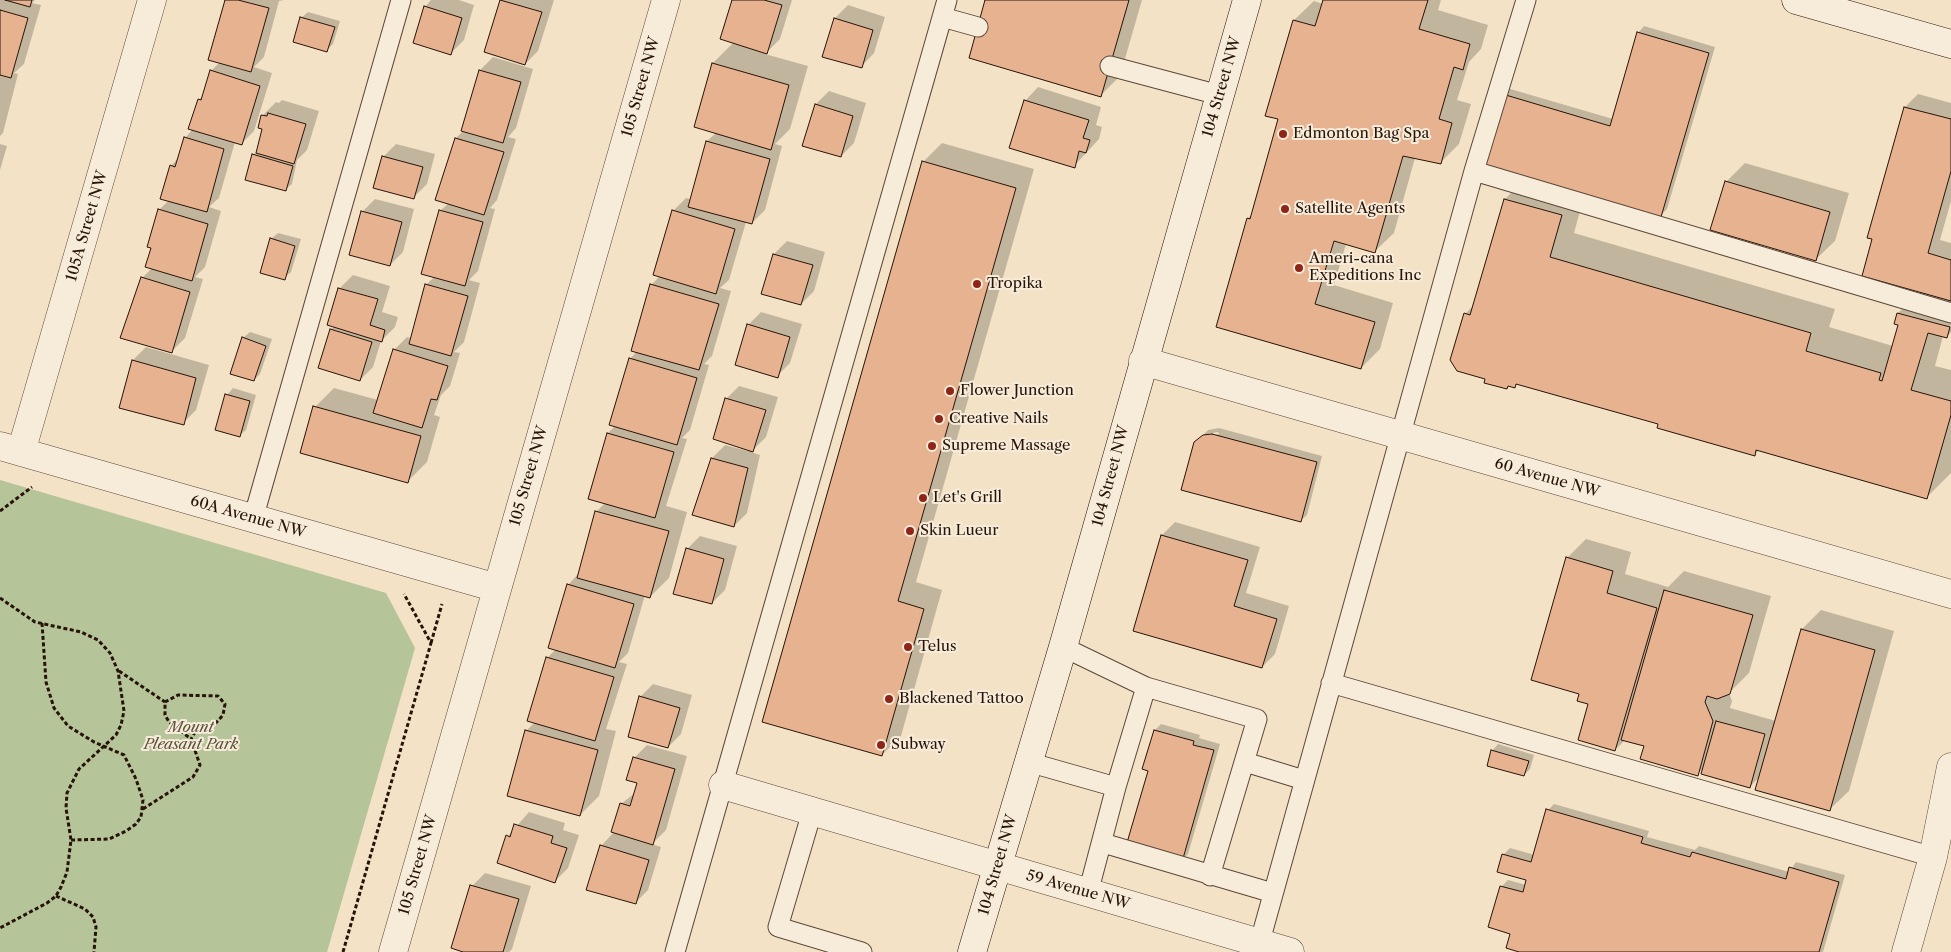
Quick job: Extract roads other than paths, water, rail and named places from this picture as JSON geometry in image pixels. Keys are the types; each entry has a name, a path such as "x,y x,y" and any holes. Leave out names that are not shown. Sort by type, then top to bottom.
{"street":[{"name":"105A Street NW","path":"10,449 152,0"},
{"name":"105 Street NW","path":"393,952 666,0"},
{"name":"104 Street NW","path":"972,952 1063,647 1247,0"},
{"path":"1796,0 1951,44"},
{"name":"60 Avenue NW","path":"1143,361 1951,594"},
{"name":"60A Avenue NW","path":"10,449 497,588"},
{"path":"1906,952 1933,856 1951,767"},
{"name":"59 Avenue NW","path":"723,786 1088,893 1258,948 1290,952"}],"lane":[{"path":"253,519 401,0"},
{"path":"1258,948 1474,171 1526,0"},
{"path":"676,952 945,8 978,27"},
{"path":"1110,66 1219,95"},
{"path":"1474,171 1951,312"},
{"path":"1063,647 1146,687 1257,720 1210,876"},
{"path":"1331,683 1933,856"},
{"path":"1088,893 1103,844 1116,786 1146,687"},
{"path":"1028,762 1116,786"},
{"path":"1245,762 1304,780"},
{"path":"812,812 778,927 807,945 862,952"},
{"path":"1103,844 1273,893"}],"place":[{"name":"Edmonton Bag Spa","path":"1283,134"},
{"name":"Satellite Agents","path":"1285,209"},
{"name":"Ameri-cana Expeditions Inc","path":"1299,268"},
{"name":"Tropika","path":"977,284"},
{"name":"Flower Junction","path":"950,391"},
{"name":"Creative Nails","path":"939,419"},
{"name":"Supreme Massage","path":"932,446"},
{"name":"Let's Grill","path":"923,498"},
{"name":"Skin Lueur","path":"910,531"},
{"name":"Telus","path":"908,647"},
{"name":"Blackened Tattoo","path":"889,699"},
{"name":"Subway","path":"881,745"}],"park label":[{"name":"Mount Pleasant Park","path":"191,736"}]}
